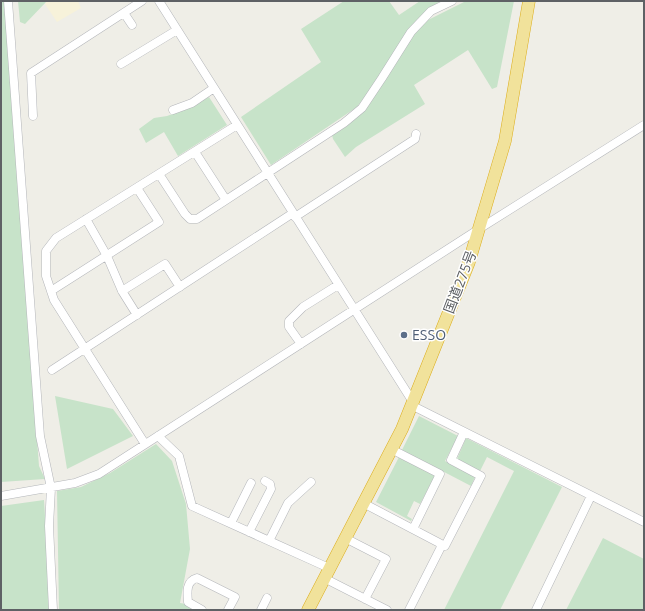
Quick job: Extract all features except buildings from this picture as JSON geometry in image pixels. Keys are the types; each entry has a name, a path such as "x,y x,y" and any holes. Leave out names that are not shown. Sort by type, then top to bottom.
{"highway":[{"name":"国道275号","path":"308,610 402,429 468,262 505,142 529,1"}],"street":[{"path":"8,1 40,436 51,488 49,526 53,610"},
{"path":"33,116 31,72 142,1"},
{"path":"159,1 412,403 464,432 644,522"},
{"path":"159,174 185,214 190,219 197,219 344,123 362,108 411,32 431,11 452,1"},
{"path":"124,12 132,24"},
{"path":"121,64 177,30"},
{"path":"173,110 192,103 214,88"},
{"path":"145,444 54,300 46,276 46,251 56,238 237,125"},
{"path":"1,496 74,483 99,474 478,229 644,125"},
{"path":"52,370 180,287 415,139 416,134"},
{"path":"195,152 226,200"},
{"path":"51,292 159,222 137,188"},
{"path":"86,219 107,256 122,291 137,315"},
{"path":"122,291 166,264 180,287"},
{"path":"301,344 289,327 289,321 303,307 338,285"},
{"path":"409,610 442,545 445,546 481,476 451,460 464,432"},
{"path":"158,436 179,456 192,506 269,541 327,573 365,599 387,610"},
{"path":"391,449 440,474 413,529"},
{"path":"249,532 271,489 270,484 265,481"},
{"path":"269,541 288,503 311,482"},
{"path":"231,523 251,483"},
{"path":"536,610 591,496"},
{"path":"363,503 442,545"},
{"path":"345,538 386,559 365,599"},
{"path":"202,610 188,602 188,585 192,580 197,578 235,597 228,610"},
{"path":"261,610 267,598"}],"green space":[{"path":"1,1 4,1 39,466 45,479 1,482"},
{"path":"18,1 47,1 25,24 20,22"},
{"path":"344,1 389,1 399,15 420,1 441,1 431,7 411,26 373,86 357,107 271,165 241,117 321,62 301,29"},
{"path":"466,1 514,1 497,87 492,89 468,50 414,85 425,104 356,147 345,157 332,135 356,117 412,37 426,21"},
{"path":"209,97 227,125 178,156 164,132 146,143 139,129 154,118 167,116 184,110"},
{"path":"55,396 113,409 133,436 67,469"},
{"path":"419,416 458,436 445,461 475,477 471,486 402,450"},
{"path":"466,438 562,487 500,610 444,610 514,471 487,457 480,471 457,459"},
{"path":"156,444 172,461 186,504 190,549 180,603 186,604 195,610 59,610 57,491 81,487 110,473"},
{"path":"399,457 435,476 420,504 414,501 407,516 412,519 411,521 376,502"},
{"path":"44,500 51,610 1,610 1,506"},
{"path":"603,538 644,559 644,610 566,610"}],"sand":[{"path":"47,1 78,1 81,8 57,22 45,4"}],"place":[{"name":"ESSO","path":"404,335"}]}
